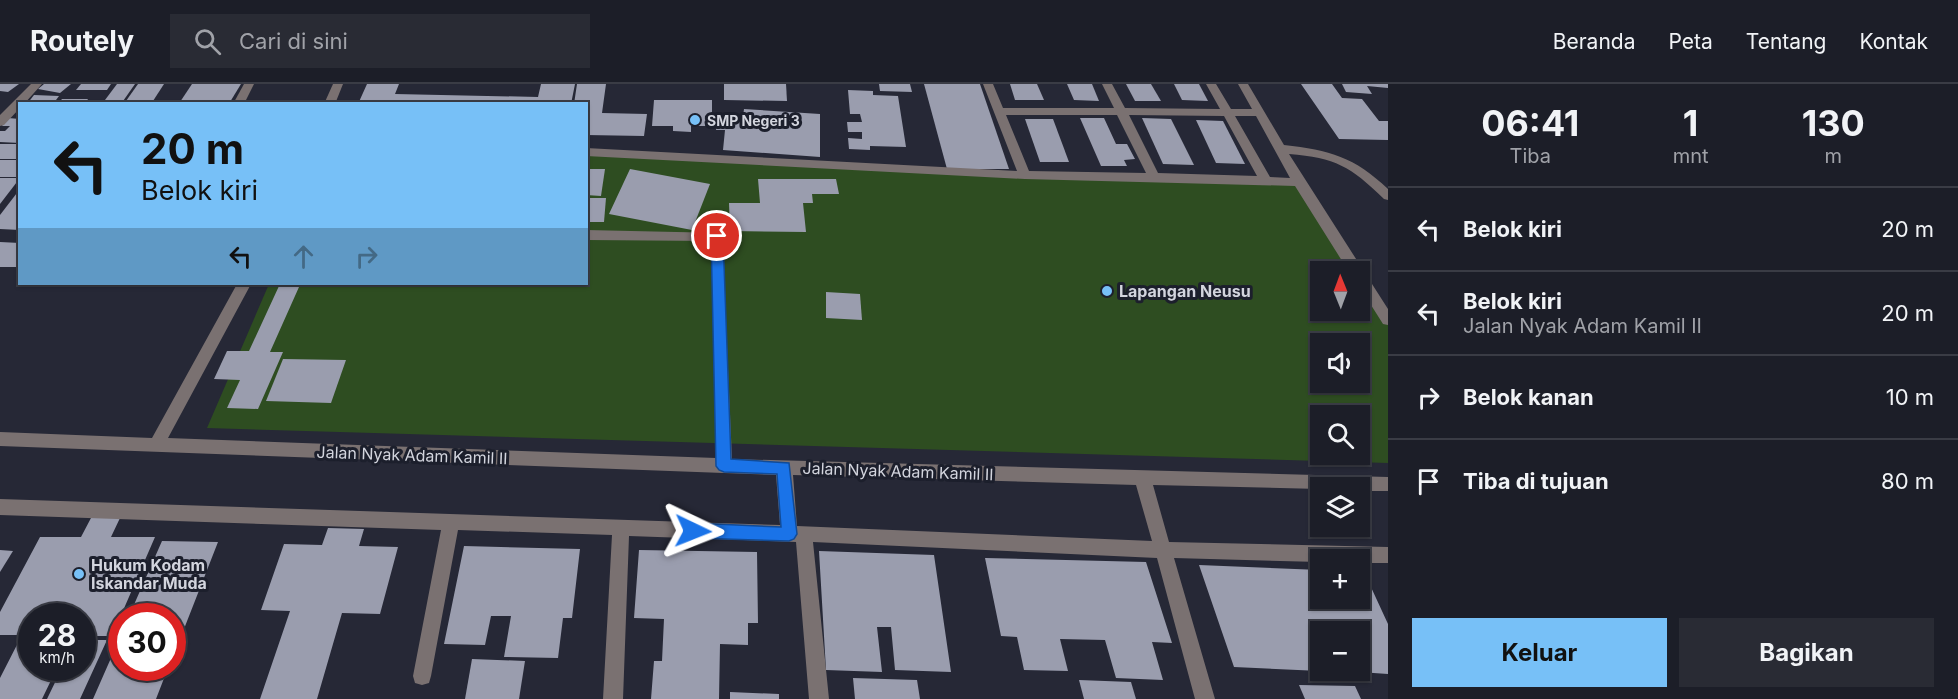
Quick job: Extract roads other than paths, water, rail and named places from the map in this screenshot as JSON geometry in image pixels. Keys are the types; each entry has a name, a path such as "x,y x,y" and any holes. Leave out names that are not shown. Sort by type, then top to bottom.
{"street":[{"path":"19,102 37,84"},
{"path":"239,102 249,84"},
{"path":"330,102 338,84"},
{"path":"988,84 1025,175"},
{"path":"1107,84 1155,177"},
{"path":"1211,84 1266,181"},
{"path":"1243,84 1299,182 1349,261"},
{"path":"0,122 18,104"},
{"path":"998,111 1259,113"},
{"path":"1281,148 1338,156 1364,173 1388,196"},
{"path":"588,152 1025,175 1299,182"},
{"path":"588,235 717,236 724,466"},
{"path":"156,446 243,285"},
{"path":"1370,292 1388,320"},
{"name":"Jalan Nyak Adam Kamil II","path":"0,439 784,468 1388,484"},
{"path":"784,468 797,534 819,699"},
{"path":"1143,479 1205,699"},
{"path":"0,507 797,534 1164,550 1388,555"},
{"path":"422,676 451,522"},
{"path":"613,699 621,528"}],"place":[{"name":"SMP Negeri 3","path":"695,120"},
{"name":"Lapangan Neusu","path":"1107,291"},
{"name":"Hukum Kodam Iskandar Muda","path":"79,574"}]}
